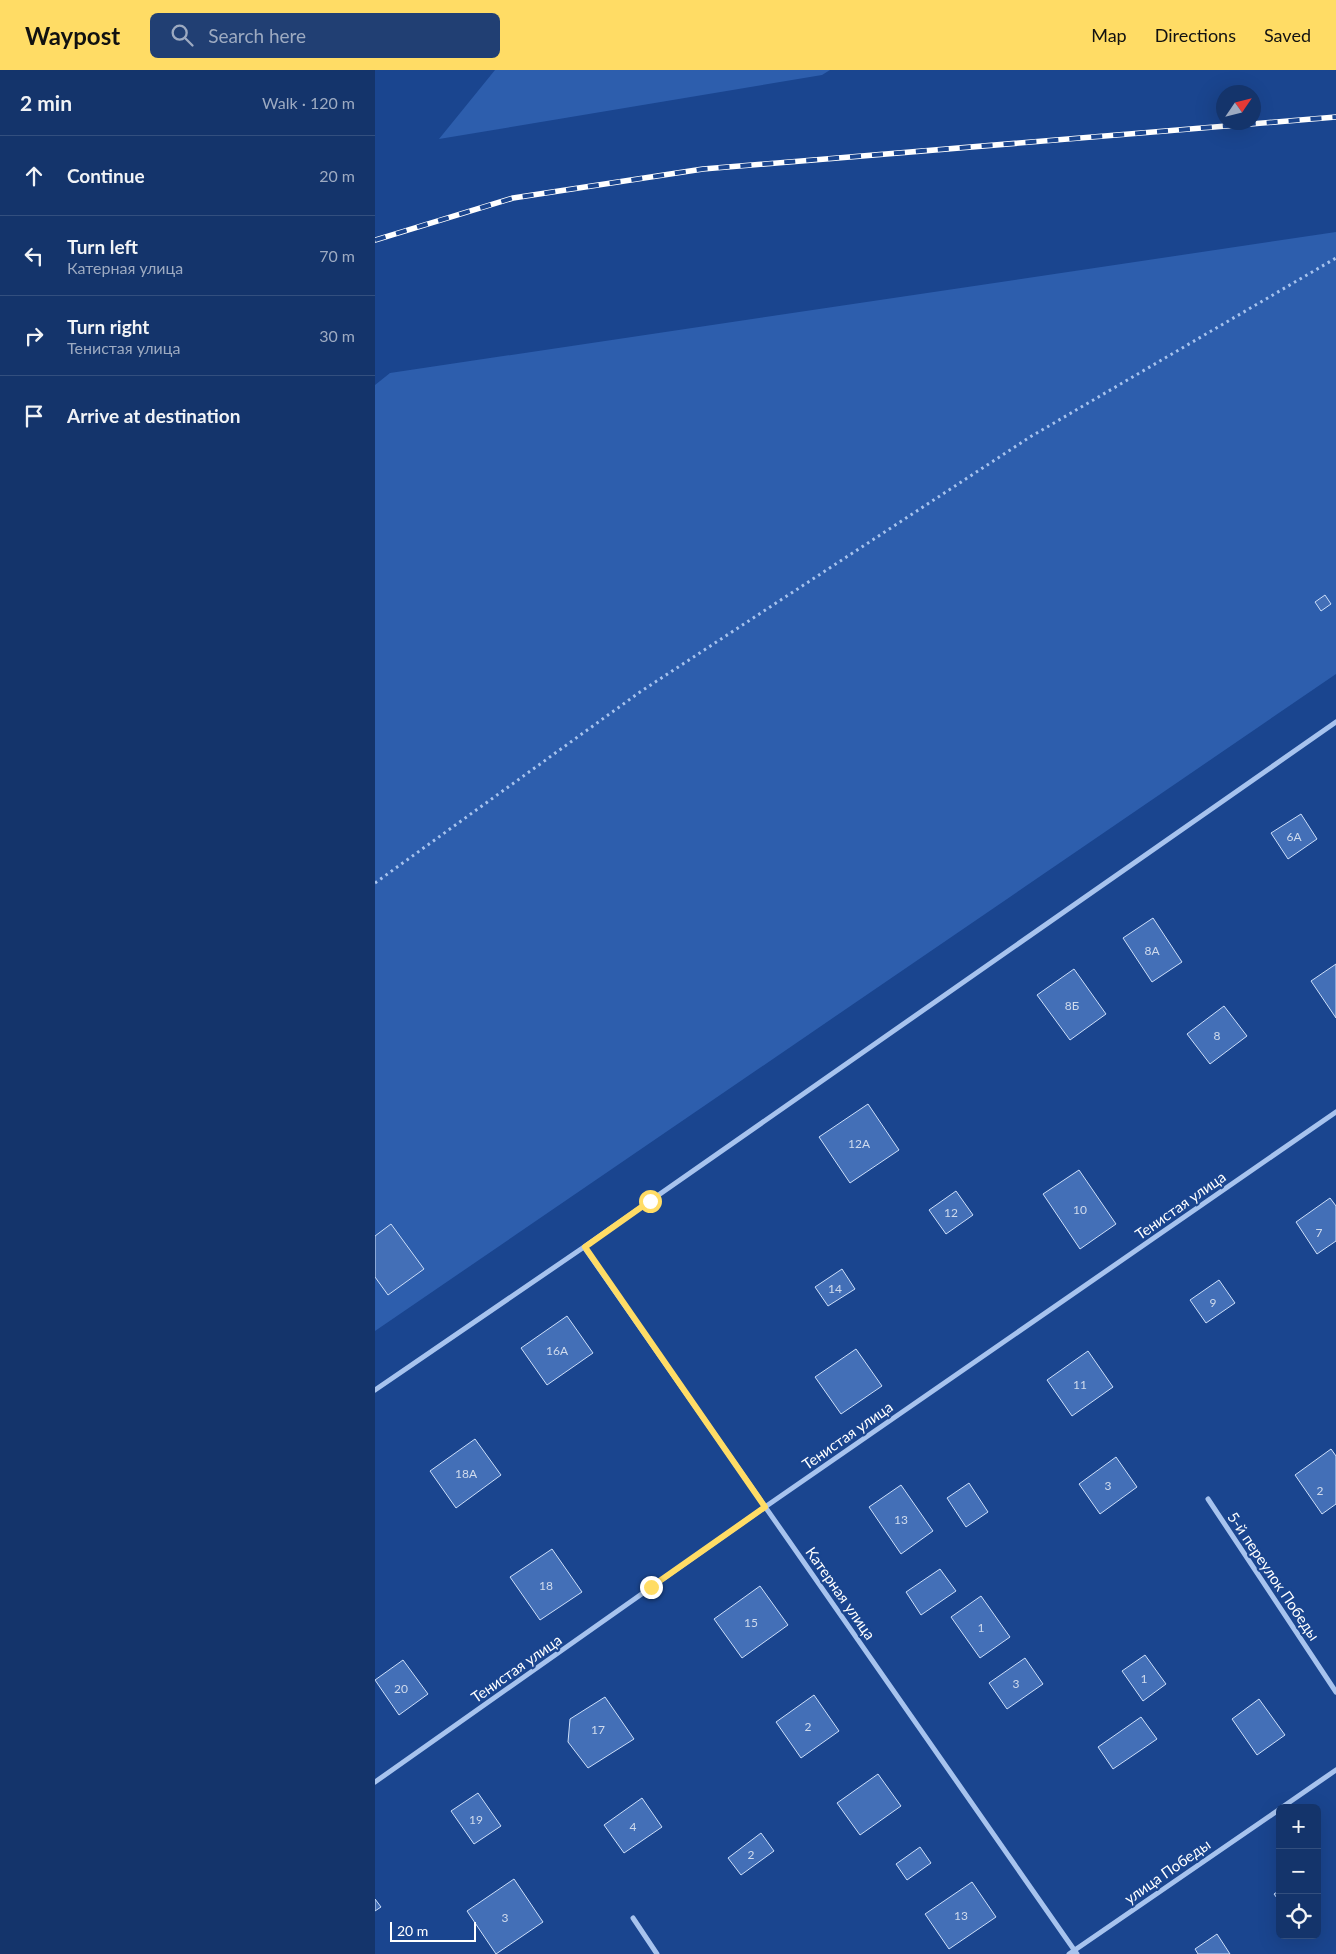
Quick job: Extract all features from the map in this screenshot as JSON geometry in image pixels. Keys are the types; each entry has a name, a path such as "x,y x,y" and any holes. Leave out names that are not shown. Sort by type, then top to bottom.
{"street":[{"path":"375,1390 585,1247 1336,722"},
{"name":"Тенистая улица","path":"375,1782 765,1507 1336,1112"},
{"name":"Катерная улица","path":"585,1247 1073,1953"},
{"name":"5-й переулок Победы","path":"1208,1499 1336,1692"},
{"name":"улица Победы","path":"1286,1804 1336,1770"},
{"name":"улица Победы","path":"1073,1953 1276,1811"},
{"path":"633,1918 657,1954"}],"path":[{"path":"375,883 640,692 1030,437 1336,258"}],"shaded area":[{"path":"495,70 830,70 822,75 439,139"},
{"path":"1336,232 1336,674 375,1331 375,385 390,373"}],"building":[{"path":"1325,595 1331,604 1321,611 1315,602"},
{"path":"1301,814 1317,839 1288,859 1271,833"},
{"path":"1153,918 1182,962 1152,982 1123,938"},
{"path":"1336,964 1336,1018 1311,981"},
{"path":"1074,969 1106,1014 1070,1040 1037,995"},
{"path":"1224,1006 1247,1036 1210,1064 1187,1034"},
{"path":"868,1104 899,1150 850,1183 819,1137"},
{"path":"1079,1170 1116,1224 1080,1249 1043,1194"},
{"path":"956,1191 973,1215 946,1234 929,1210"},
{"path":"1330,1198 1336,1206 1336,1241 1317,1254 1296,1222"},
{"path":"391,1224 424,1269 388,1295 375,1277 375,1236"},
{"path":"842,1269 855,1289 828,1306 815,1287"},
{"path":"1219,1280 1235,1303 1206,1323 1190,1300"},
{"path":"567,1316 593,1353 547,1385 521,1348"},
{"path":"856,1349 882,1386 841,1414 815,1377"},
{"path":"1088,1351 1113,1387 1072,1416 1047,1380"},
{"path":"475,1439 501,1475 456,1508 430,1471"},
{"path":"1331,1449 1336,1456 1336,1504 1322,1514 1295,1475"},
{"path":"1116,1457 1137,1487 1100,1514 1079,1484"},
{"path":"969,1483 988,1512 966,1527 947,1498"},
{"path":"901,1485 933,1531 901,1554 869,1507"},
{"path":"552,1549 582,1592 540,1620 510,1577"},
{"path":"940,1569 956,1591 921,1615 906,1592"},
{"path":"760,1586 788,1625 742,1658 714,1619"},
{"path":"981,1596 1010,1637 980,1658 951,1617"},
{"path":"1145,1655 1166,1684 1143,1701 1122,1671"},
{"path":"1025,1658 1043,1684 1007,1709 989,1683"},
{"path":"403,1660 428,1694 399,1715 375,1680"},
{"path":"814,1695 839,1731 801,1758 776,1722"},
{"path":"605,1697 634,1739 588,1768 568,1742 570,1719"},
{"path":"1259,1699 1285,1735 1257,1755 1232,1719"},
{"path":"1141,1717 1157,1739 1113,1769 1098,1747"},
{"path":"878,1774 901,1806 860,1835 837,1803"},
{"path":"478,1793 501,1826 474,1844 451,1811"},
{"path":"642,1798 662,1827 624,1853 604,1825"},
{"path":"761,1833 774,1851 741,1875 728,1858"},
{"path":"920,1847 931,1863 907,1880 896,1864"},
{"path":"514,1879 543,1922 496,1954 467,1911"},
{"path":"972,1882 996,1917 949,1949 925,1914"},
{"path":"375,1899 381,1907 375,1911"},
{"path":"1217,1934 1230,1954 1198,1954 1195,1949"}],"railway":[{"path":"375,240 513,198 703,169 1336,117"}],"route":[{"path":"650,1201 585,1247 765,1507 651,1587"}]}
